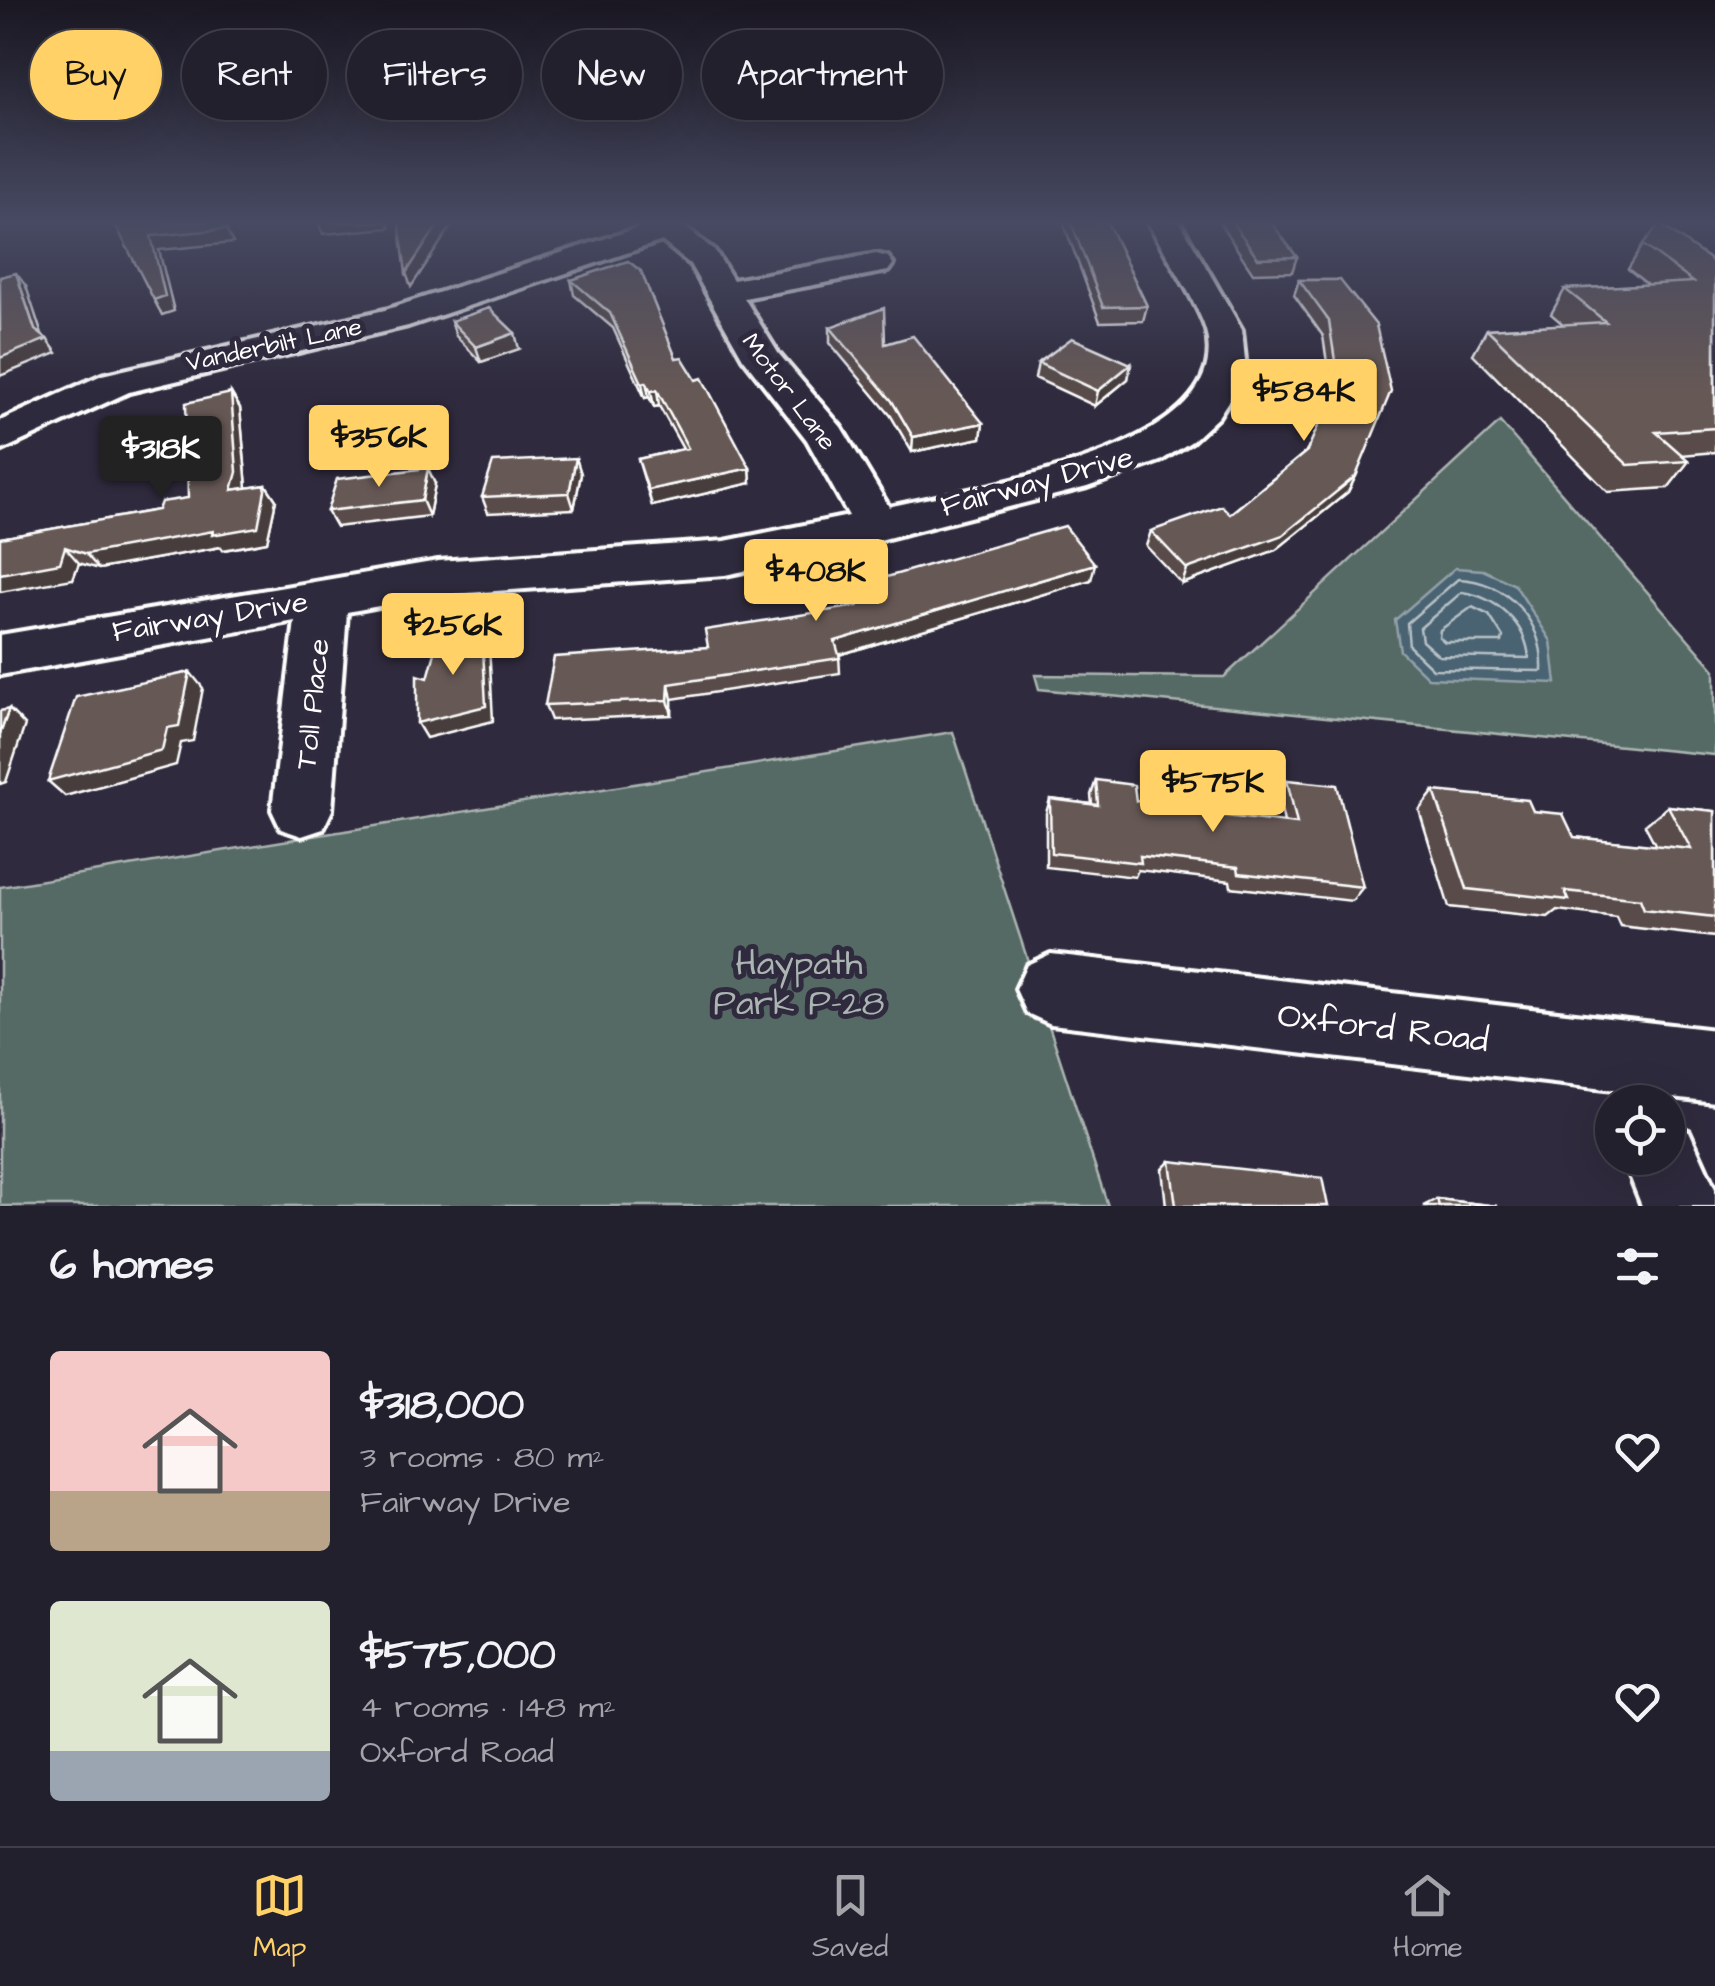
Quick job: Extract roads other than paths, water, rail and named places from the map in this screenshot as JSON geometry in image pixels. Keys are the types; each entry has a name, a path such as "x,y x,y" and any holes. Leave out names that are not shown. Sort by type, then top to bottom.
{"street":[{"name":"Vanderbilt Lane","path":"0,438 73,400 116,383 395,318 509,278"},
{"name":"Motor Lane","path":"714,278 762,358 826,436 876,524"},
{"path":"722,292 797,278"},
{"name":"Fairway Drive","path":"0,655 438,578 725,558 1087,473 1146,452 1177,432 1204,408 1221,380 1226,360 1224,330 1195,278"},
{"name":"Toll Place","path":"302,810 323,599"},
{"name":"Oxford Road","path":"1051,989 1630,1080 1715,1066"},
{"path":"1669,1175 1682,1206"}],"water":[{"path":"1455,568 1483,570 1515,585 1551,641 1556,683 1428,678 1400,651 1395,620"}],"park label":[{"name":"Haypath Park P-28","path":"799,983"}]}
